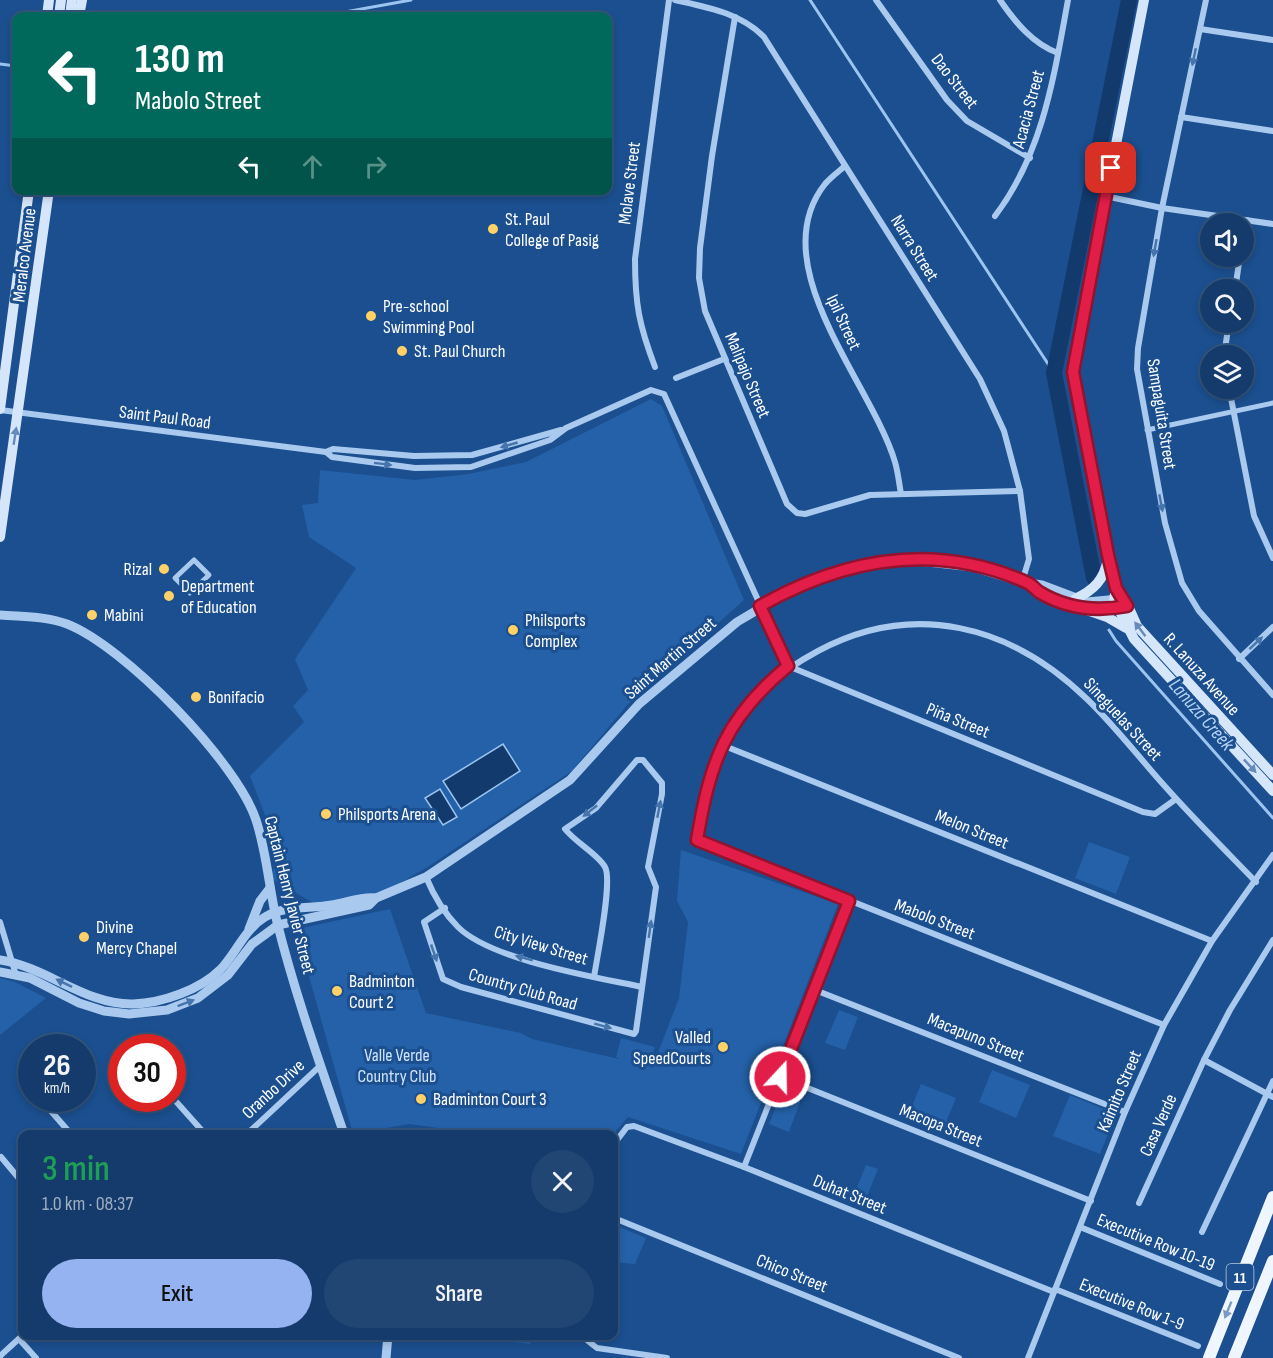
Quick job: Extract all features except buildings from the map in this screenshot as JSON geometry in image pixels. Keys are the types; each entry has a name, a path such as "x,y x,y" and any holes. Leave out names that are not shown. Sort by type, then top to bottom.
{"main road":[{"path":"1121,603 1108,555 1073,372 1144,0"},
{"name":"Meralco Avenue","path":"0,410 28,195"},
{"name":"Meralco Avenue","path":"0,537 48,195"},
{"path":"1075,599 1092,589 1100,581 1108,555"},
{"name":"R. Lanuza Avenue","path":"1121,603 1127,628 1273,791"},
{"name":"R. Lanuza Avenue","path":"1121,603 1143,633 1273,776"},
{"path":"1084,609 1107,617 1127,628"},
{"name":"11","path":"1209,1358 1273,1197"},
{"name":"11","path":"1234,1358 1273,1261"}],"street":[{"name":"Molave Street","path":"656,368 640,328 635,293 635,259 669,0"},
{"name":"Narra Street","path":"675,0 708,7 735,17 753,26 764,37 980,379 1002,424 1020,490 1029,559 1025,583"},
{"name":"Dao Street","path":"876,0 947,100 967,121 1030,159"},
{"path":"1000,0 1022,28 1045,48 1058,53"},
{"name":"Acacia Street","path":"995,216 1011,195 1030,159 1050,94 1068,0"},
{"name":"Sampaguita Street","path":"1206,0 1162,208 1138,348 1139,384 1166,523 1182,583 1199,611 1273,695"},
{"name":"Malipajo Street","path":"735,17 712,156 699,278 705,311 787,504 797,513 806,514 843,501 870,495 1020,490"},
{"path":"1200,29 1273,40"},
{"path":"1181,117 1273,131"},
{"name":"Ipil Street","path":"845,166 825,183 811,210 805,255 810,284 895,462 901,494"},
{"path":"1105,196 1200,213"},
{"path":"1254,221 1273,224"},
{"path":"676,378 724,359"},
{"name":"Saint Paul Road","path":"0,410 326,452 333,449 414,456 472,455 566,428 651,390 658,390 664,394 760,606"},
{"path":"1231,399 1254,516 1273,558"},
{"path":"1147,430 1273,403"},
{"name":"Saint Paul Road","path":"326,452 332,457 415,468 471,467 526,450 550,440 566,428"},
{"path":"194,560 209,575 190,593 175,579 194,560"},
{"name":"Saint Martin Street","path":"275,912 376,898 426,877 570,780 639,704 705,647 760,606 794,588 834,572 878,561 950,562 1025,583 1042,585 1075,599 1121,603"},
{"name":"Saint Martin Street","path":"1025,583 1039,592 1084,609 1121,603"},
{"path":"760,606 788,666"},
{"name":"Captain Henry Javier Street","path":"0,615 47,618 82,632 154,687 226,767 245,796 256,820 278,925 343,1130"},
{"name":"Sineguelas Street","path":"697,840 710,771 722,745 748,705 788,666 831,644 884,627 915,622 946,625 976,632 1031,656 1087,698 1176,799 1256,882"},
{"path":"1239,659 1273,627"},
{"name":"Piña Street","path":"788,666 1143,813 1155,814 1176,799"},
{"name":"Melon Street","path":"722,745 1212,941"},
{"path":"594,977 609,878 601,861 576,843 566,829 596,808 640,760 662,783 662,794 648,867 656,886 642,987"},
{"name":"Mabolo Street","path":"697,840 1164,1025"},
{"name":"Kaimito Street","path":"1028,1358 1125,1112 1164,1025 1212,941 1273,855"},
{"name":"City View Street","path":"426,877 433,894 458,928 486,945 509,955 642,987"},
{"path":"247,934 260,901 270,888"},
{"name":"Saint Martin Street","path":"278,925 369,905 376,898"},
{"path":"744,1167 849,901"},
{"name":"Country Club Road","path":"445,908 425,919 424,925 443,979 461,987 634,1034 642,987"},
{"path":"0,960 13,962 87,995 134,1004 162,999 196,987 221,969 247,934 264,917 275,912"},
{"path":"0,922 16,975"},
{"path":"0,972 46,985 79,1003 104,1011 129,1014 167,1010 198,998 228,975 252,945 278,925"},
{"name":"Casa Verde","path":"1139,1203 1204,1060 1230,1010 1273,940"},
{"name":"Macapuno Street","path":"815,990 1125,1112"},
{"path":"1204,1060 1270,1095"},
{"name":"Oranbo Drive","path":"251,1130 321,1066"},
{"name":"Macopa Street","path":"780,1077 1090,1201"},
{"path":"1202,1232 1270,1095 1273,1081"},
{"path":"52,1112 68,1130"},
{"path":"185,1112 201,1130"},
{"name":"Duhat Street","path":"618,1139 627,1127 634,1126 744,1167 1055,1291"},
{"path":"1,1157 18,1177"},
{"name":"Chico Street","path":"618,1220 958,1358"},
{"name":"Executive Row 10-19","path":"1080,1227 1220,1284"},
{"name":"Executive Row 1-9","path":"1055,1291 1198,1346"},
{"path":"0,1356 18,1340"},
{"path":"23,1340 36,1358"},
{"path":"386,1358 388,1340"},
{"path":"589,1340 591,1346 667,1358"}],"green space":[{"name":"Philsports Complex","path":"651,399 662,406 744,600 628,704 572,771 426,868 393,887 367,896 317,905 270,878 278,857 276,844 250,776 304,722 293,706 308,690 295,659 356,568 309,537 302,505 318,503 320,470 415,480 468,474 526,462"},
{"path":"1089,842 1130,857 1116,894 1075,878"},
{"name":"Valle Verde Country Club","path":"681,850 838,904 741,1154 628,1117 617,1130 453,1130 409,1124 375,1130 352,1130 298,937 302,928 390,909 426,1013 521,1033 532,1039 619,1059 616,1057 621,1038 655,1047 649,1066 652,1068 679,998 688,922 677,901"},
{"path":"0,978 15,982 46,998 0,1035"},
{"path":"839,1010 858,1017 845,1050 825,1043"},
{"path":"992,1070 1030,1085 1016,1118 979,1102"},
{"path":"921,1084 956,1098 942,1132 907,1118"},
{"path":"782,1092 801,1099 789,1132 769,1124"},
{"path":"1070,1095 1116,1114 1100,1154 1053,1136"},
{"path":"866,1165 878,1169 864,1204 852,1199"},
{"path":"618,1227 646,1238 635,1264 618,1262"},
{"path":"492,1340 530,1340 530,1344"}],"shaded area":[{"path":"503,744 520,771 461,809 443,781"},
{"path":"440,789 457,817 443,825 425,798"}],"waterway":[{"path":"345,12 411,0"},
{"path":"810,0 1054,373"},
{"path":"1094,578 1054,373 1129,0"},
{"path":"0,64 12,66"},
{"name":"Lanuza Creek","path":"1109,630 1116,641 1273,818"}],"place":[{"name":"St. Paul College of Pasig","path":"493,229"},
{"name":"Pre-school Swimming Pool","path":"371,316"},
{"name":"St. Paul Church","path":"402,351"},
{"name":"Rizal","path":"164,569"},
{"name":"Department of Education","path":"169,596"},
{"name":"Mabini","path":"92,615"},
{"name":"Philsports Complex","path":"513,630"},
{"name":"Bonifacio","path":"196,697"},
{"name":"Philsports Arena","path":"326,814"},
{"name":"Divine Mercy Chapel","path":"84,937"},
{"name":"Badminton Court 2","path":"337,991"},
{"name":"Valled SpeedCourts","path":"723,1047"},
{"name":"Badminton Court 3","path":"421,1099"}],"route":[{"path":"780,1077 849,901 697,840 710,771 722,745 748,705 766,684 788,666 777,647 760,606 794,588 834,572 878,561 909,560 950,562 993,572 1029,584 1039,592 1084,609 1104,610 1127,606 1124,597 1116,588 1108,555 1073,372 1111,168"}]}
